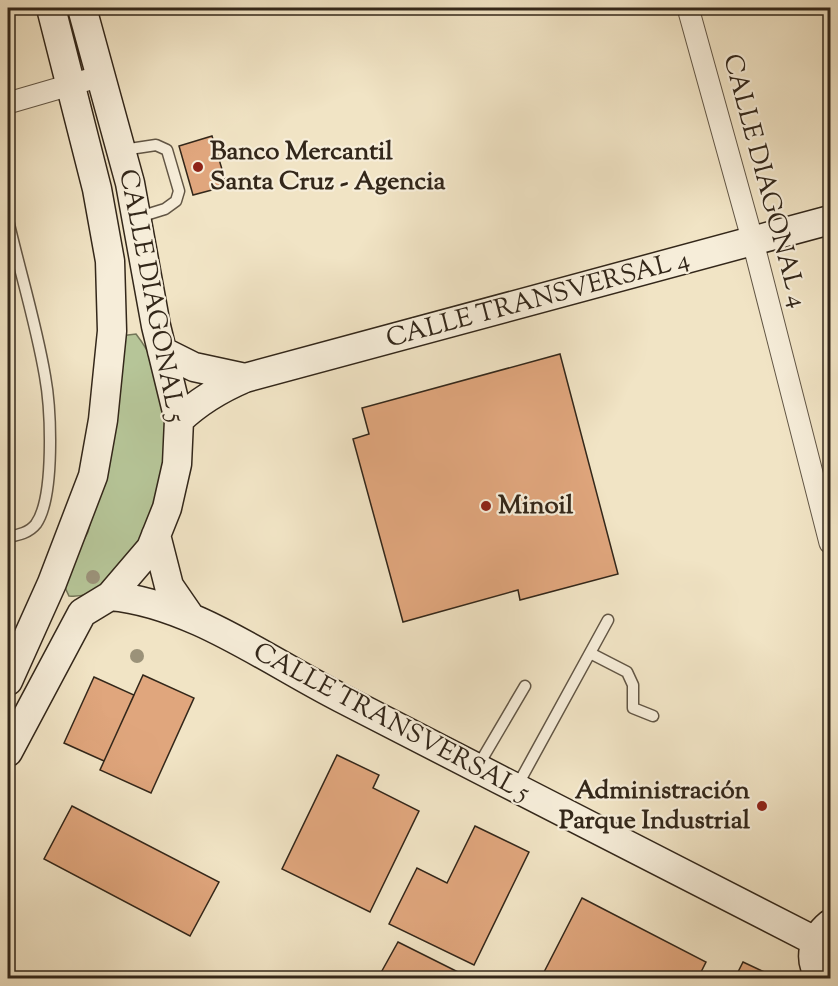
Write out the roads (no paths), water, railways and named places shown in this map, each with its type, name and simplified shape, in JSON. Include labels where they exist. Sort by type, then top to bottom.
[{"type":"main road","name":"CALLE DIAGONAL 5","points":[[8,681],[52,583],[93,476],[103,420],[111,331],[110,261],[97,189],[51,8]]},
{"type":"main road","name":"CALLE DIAGONAL 5","points":[[82,8],[121,150],[159,339],[179,420],[177,464],[167,508],[151,548],[110,596],[82,613]]},
{"type":"main road","name":"CALLE TRANSVERSAL 4","points":[[179,420],[196,404],[223,387],[245,378],[831,220]]},
{"type":"main road","points":[[110,261],[120,269],[134,268],[143,259]]},
{"type":"main road","name":"CALLE TRANSVERSAL 4","points":[[111,331],[124,321],[141,320],[159,339],[194,367],[245,378]]},
{"type":"main road","name":"CALLE TRANSVERSAL 5","points":[[156,536],[169,586],[191,618]]},
{"type":"main road","points":[[8,752],[82,613],[70,610],[61,604],[54,594],[52,583]]},
{"type":"main road","name":"CALLE TRANSVERSAL 5","points":[[110,596],[128,597],[191,618],[516,788],[823,933]]},
{"type":"main road","points":[[821,978],[813,963],[823,933]]},
{"type":"street","name":"CALLE DIAGONAL 4","points":[[688,8],[753,242],[831,543]]},
{"type":"street","points":[[8,103],[101,76]]},
{"type":"lane","points":[[121,150],[156,145],[167,150],[179,190],[177,201],[165,209],[136,218]]},
{"type":"lane","points":[[8,220],[45,377],[50,466],[44,507],[36,524],[28,531],[8,537]]},
{"type":"lane","points":[[516,788],[608,620]]},
{"type":"lane","points":[[590,652],[627,672],[633,685],[633,708],[653,716]]},
{"type":"lane","points":[[477,768],[525,686]]},
{"type":"place","name":"Banco Mercantil Santa Cruz - Agencia","points":[[198,167]]},
{"type":"place","name":"Minoil","points":[[486,506]]},
{"type":"place","name":"Administración Parque Industrial","points":[[762,806]]}]
